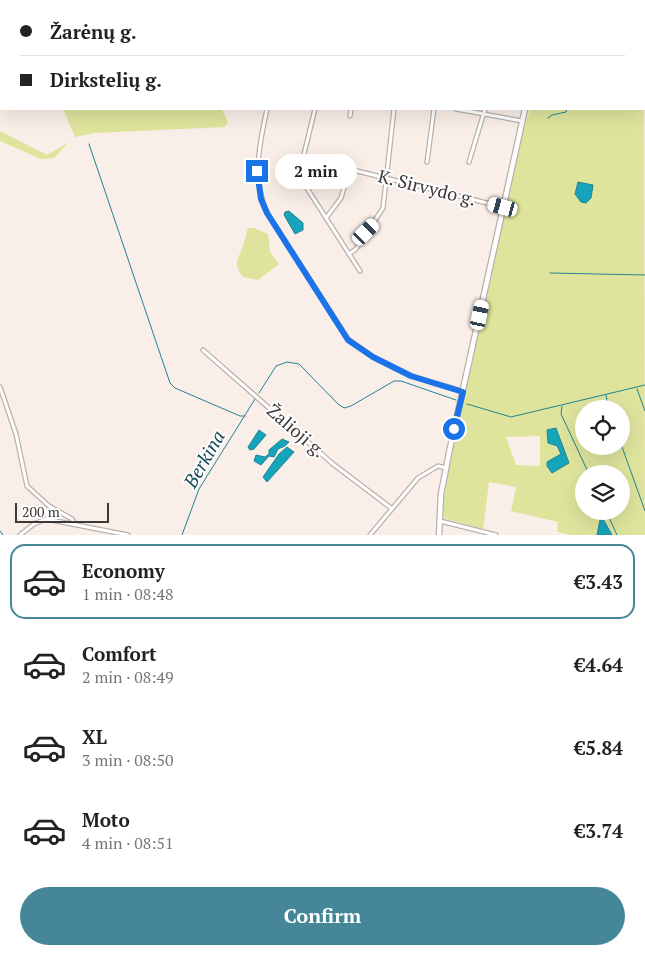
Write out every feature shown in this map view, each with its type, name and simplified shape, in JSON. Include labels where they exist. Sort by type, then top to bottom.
[{"type":"main road","points":[[440,535],[439,521],[446,468],[524,110]]},
{"type":"street","points":[[267,110],[257,158],[261,199],[267,213],[348,340],[373,357],[411,376],[463,392]]},
{"type":"street","points":[[315,110],[303,158],[303,182],[360,271]]},
{"type":"street","points":[[350,116],[351,110]]},
{"type":"street","points":[[349,254],[356,249],[383,208],[394,110]]},
{"type":"street","points":[[427,162],[434,110]]},
{"type":"street","points":[[461,110],[522,121]]},
{"type":"street","points":[[469,162],[485,110]]},
{"type":"street","name":"K. Sirvydo g.","points":[[326,218],[342,198],[350,170],[503,207]]},
{"type":"street","name":"Žalioji g.","points":[[204,350],[333,464],[391,508]]},
{"type":"street","points":[[0,387],[16,434],[27,486],[49,506],[72,519],[75,524]]},
{"type":"street","points":[[370,535],[391,508],[426,472],[438,466],[446,468]]},
{"type":"street","points":[[20,535],[34,524],[46,519],[128,535]]},
{"type":"street","points":[[439,521],[496,535]]},
{"type":"green space","points":[[63,110],[222,110],[228,122],[225,127],[94,133],[75,137]]},
{"type":"green space","points":[[530,110],[644,110],[645,535],[612,535],[605,520],[630,520],[630,465],[575,465],[575,520],[599,520],[597,535],[570,535],[557,532],[558,522],[511,511],[516,487],[489,482],[483,529],[444,518],[443,506],[450,462],[522,129],[524,129]],"holes":[[[548,429],[569,461],[552,460],[560,456],[561,452],[547,439]],[[540,436],[540,466],[516,465],[506,437]]]},
{"type":"green space","points":[[0,131],[47,155],[69,142],[54,158],[41,159],[0,141]]},
{"type":"green space","points":[[248,228],[254,228],[268,234],[270,252],[279,264],[258,280],[243,277],[237,265]]},
{"type":"water","points":[[578,182],[593,185],[591,198],[586,203],[581,202],[575,194]]},
{"type":"water","points":[[289,211],[303,223],[303,230],[295,234],[284,215],[285,212]]},
{"type":"water","points":[[556,428],[569,463],[552,473],[547,466],[547,462],[561,454],[557,446],[548,443],[547,430]]},
{"type":"water","points":[[259,430],[266,435],[254,449],[250,450],[248,447]]},
{"type":"water","points":[[282,439],[289,442],[278,449],[274,457],[269,456],[261,465],[254,461],[256,455],[265,457],[269,454],[269,450]]},
{"type":"water","points":[[287,447],[294,452],[267,482],[263,477],[279,454]]},
{"type":"water","points":[[600,520],[604,520],[612,535],[597,535]]},
{"type":"waterway","points":[[548,118],[552,115],[566,112],[567,110]]},
{"type":"waterway","points":[[89,144],[170,383],[175,388],[240,416],[245,416]]},
{"type":"waterway","points":[[550,273],[645,275]]},
{"type":"waterway","name":"Berkina","points":[[259,393],[276,366],[287,362],[299,364],[344,408],[351,406],[394,381],[401,381],[456,400]]},
{"type":"waterway","name":"Berkina","points":[[467,404],[511,417],[645,385]]},
{"type":"waterway","points":[[637,389],[645,411]]},
{"type":"waterway","points":[[606,395],[607,400]]},
{"type":"waterway","name":"Berkina","points":[[182,535],[199,489],[255,399]]},
{"type":"waterway","points":[[562,406],[561,414],[585,465]]},
{"type":"waterway","points":[[625,455],[645,511]]},
{"type":"waterway","points":[[610,520],[617,535]]},
{"type":"waterway","points":[[0,531],[3,535]]},
{"type":"route","points":[[257,171],[261,199],[267,213],[348,340],[373,357],[411,376],[463,392],[454,429]]}]
